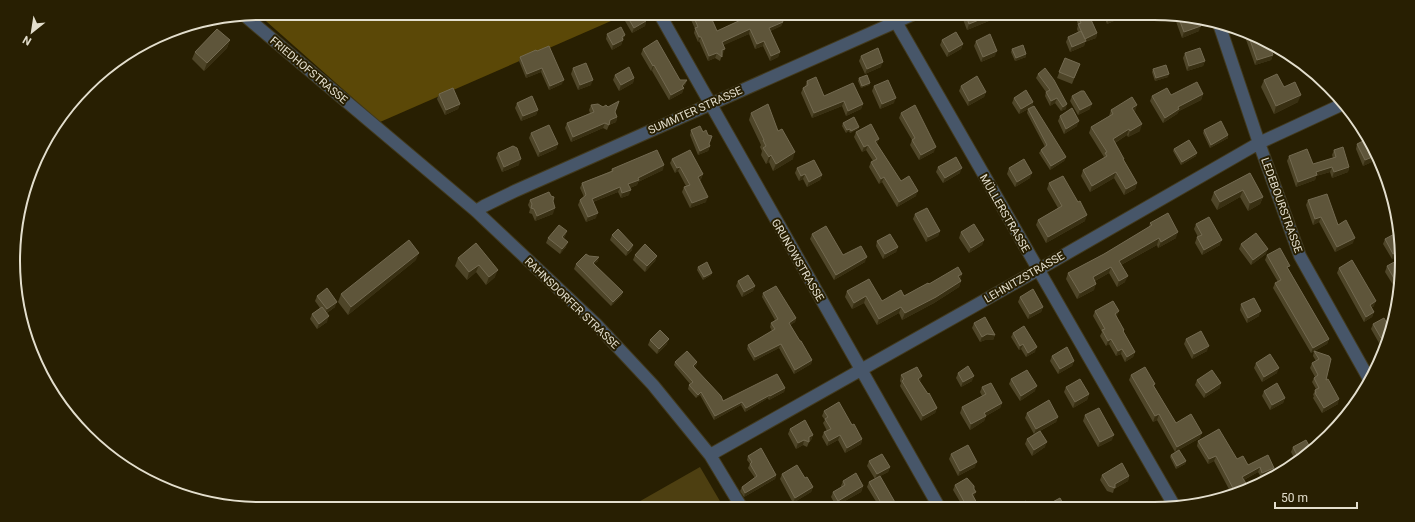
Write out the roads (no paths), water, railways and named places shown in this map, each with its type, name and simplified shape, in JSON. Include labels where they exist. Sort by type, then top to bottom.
[{"type":"street","name":"GRUNOWSTRASSE","points":[[663,20],[936,502]]},
{"type":"street","name":"SUMMTER STRASSE","points":[[476,211],[515,191],[900,20]]},
{"type":"street","name":"FRIEDHOFSTRASSE","points":[[251,21],[373,124]]},
{"type":"street","name":"MÜLLERSTRASSE","points":[[896,22],[1172,501]]},
{"type":"street","name":"LEDEBOURSTRASSE","points":[[1221,30],[1259,143],[1300,256],[1367,375]]},
{"type":"street","name":"LEHNITZSTRASSE","points":[[710,455],[1038,270],[1259,143],[1339,107]]},
{"type":"street","name":"RAHNSDORFER STRASSE","points":[[373,124],[476,211],[596,324],[653,385],[710,455],[738,502]]}]
